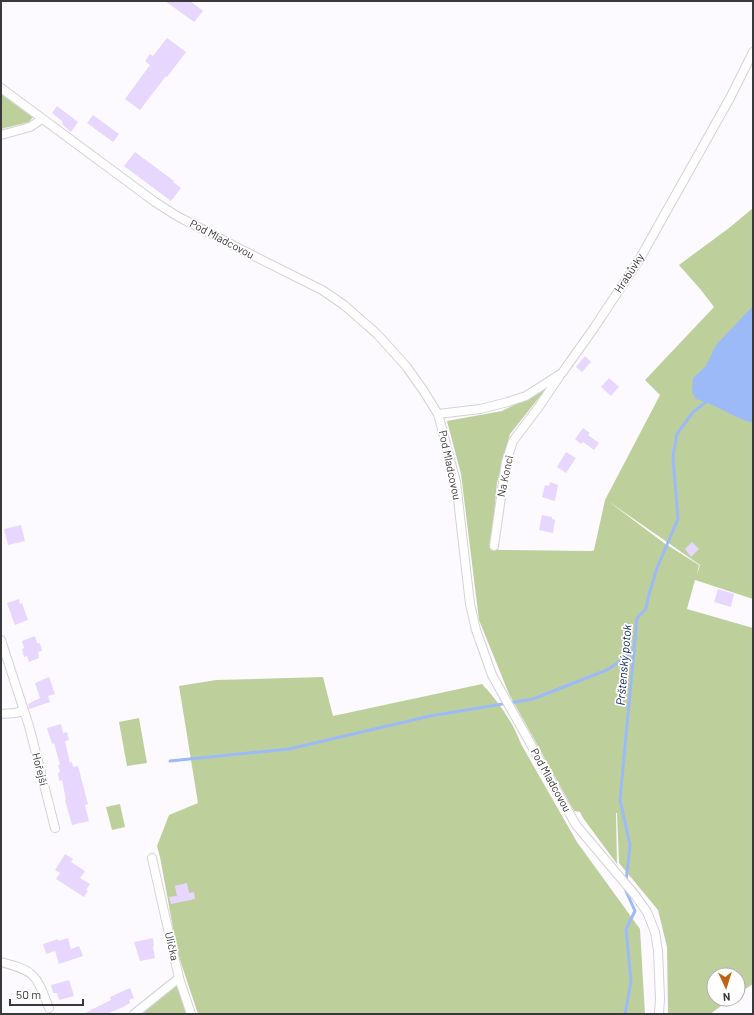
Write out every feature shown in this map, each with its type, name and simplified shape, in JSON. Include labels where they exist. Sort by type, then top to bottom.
[{"type":"street","name":"Hrabůvky","points":[[438,414],[480,409],[508,402],[526,396],[562,373],[639,260],[730,98],[753,52]]},
{"type":"street","name":"Pod Mladcovou","points":[[1,88],[166,209],[248,253],[322,290],[344,305],[377,334],[406,366],[438,414],[442,427],[456,482],[470,604],[484,655],[492,675],[576,825],[635,895],[647,912],[655,932],[660,998],[659,1014]]},
{"type":"street","points":[[1,135],[30,127],[42,119]]},
{"type":"street","name":"Na Konci","points":[[494,546],[506,462],[513,441],[562,373]]},
{"type":"street","name":"Hořejší","points":[[1,640],[24,711],[55,828]]},
{"type":"street","points":[[1,714],[24,711]]},
{"type":"street","name":"Ulička","points":[[152,858],[179,978],[191,1014]]},
{"type":"street","points":[[1,962],[19,966],[31,973],[35,977],[49,1008]]},
{"type":"street","points":[[134,1014],[179,978]]},
{"type":"green space","points":[[1,94],[33,117],[29,122],[1,129]]},
{"type":"green space","points":[[753,208],[753,599],[695,580],[687,609],[753,628],[753,984],[746,989],[746,967],[706,967],[706,1007],[720,1007],[710,1014],[668,1014],[667,947],[658,910],[619,863],[617,813],[617,864],[580,812],[574,811],[509,694],[479,620],[461,474],[447,421],[502,411],[545,390],[510,434],[497,483],[491,545],[499,550],[594,550],[605,500],[660,395],[645,380],[714,307],[679,265]],"holes":[[[608,501],[700,565],[697,575],[699,565],[664,543]]]},
{"type":"green space","points":[[323,677],[333,716],[482,684],[494,697],[509,720],[521,744],[577,842],[640,929],[645,1014],[198,1014],[179,957],[157,846],[169,815],[198,803],[179,686],[216,680]]},
{"type":"green space","points":[[139,718],[147,763],[127,766],[119,722]]},
{"type":"green space","points":[[120,804],[125,827],[112,830],[106,807]]},
{"type":"green space","points":[[176,986],[180,992],[187,1014],[142,1014]]},
{"type":"water","points":[[753,306],[753,423],[738,418],[711,404],[696,399],[692,392],[693,378],[706,366],[716,345]]},
{"type":"building","points":[[165,1],[190,1],[203,11],[194,22]]},
{"type":"building","points":[[167,38],[186,52],[140,110],[125,99],[150,65],[145,61],[150,54],[153,56]]},
{"type":"building","points":[[57,106],[78,122],[71,132],[62,124],[63,122],[52,113]]},
{"type":"building","points":[[93,115],[119,134],[113,142],[87,123]]},
{"type":"building","points":[[135,152],[181,188],[171,201],[124,166]]},
{"type":"building","points":[[585,356],[591,362],[582,372],[576,367]]},
{"type":"building","points":[[609,378],[619,387],[611,396],[601,387]]},
{"type":"building","points":[[583,428],[590,433],[588,435],[599,443],[594,450],[583,442],[581,444],[575,439]]},
{"type":"building","points":[[566,452],[576,458],[566,473],[557,467]]},
{"type":"building","points":[[550,482],[558,485],[555,501],[542,497],[545,485],[549,486]]},
{"type":"building","points":[[542,515],[552,517],[552,519],[555,520],[553,533],[539,530]]},
{"type":"building","points":[[21,525],[25,541],[8,545],[4,529]]},
{"type":"building","points":[[692,542],[699,549],[691,557],[685,549]]},
{"type":"building","points":[[718,589],[734,594],[731,607],[714,602]]},
{"type":"building","points":[[19,599],[28,620],[15,625],[7,603]]},
{"type":"building","points":[[35,636],[37,643],[40,643],[42,651],[38,652],[39,658],[29,662],[27,656],[24,657],[22,641]]},
{"type":"building","points":[[49,677],[55,694],[48,696],[50,702],[29,709],[28,704],[40,698],[35,683]]},
{"type":"building","points":[[61,724],[63,733],[67,732],[69,740],[65,741],[70,763],[72,762],[73,767],[78,766],[88,804],[85,805],[89,821],[72,825],[65,800],[62,780],[59,781],[58,773],[60,772],[58,765],[60,765],[54,743],[52,744],[47,728]]},
{"type":"building","points":[[65,854],[73,859],[71,862],[85,871],[80,878],[90,884],[84,897],[56,879],[60,873],[55,870]]},
{"type":"building","points":[[187,883],[189,893],[194,892],[195,899],[171,904],[169,897],[177,896],[175,886]]},
{"type":"building","points":[[68,938],[71,949],[79,946],[83,956],[59,964],[55,951],[46,954],[43,944],[58,939],[58,941]]},
{"type":"building","points":[[153,938],[155,958],[140,961],[134,942]]},
{"type":"building","points":[[69,980],[74,996],[59,1000],[57,993],[53,993],[51,985]]},
{"type":"building","points":[[130,988],[134,998],[129,1000],[130,1003],[123,1007],[107,1014],[83,1014],[111,1000],[110,997]]},
{"type":"waterway","name":"Prštenský potok","points":[[626,881],[630,845],[620,800],[637,618],[646,609],[657,568],[678,519],[673,457],[677,434],[693,412],[710,399]]},
{"type":"waterway","points":[[170,761],[289,749],[430,716],[533,699],[607,670],[635,651]]},
{"type":"waterway","name":"Prštenský potok","points":[[625,1014],[631,981],[626,929],[635,911],[626,891],[626,887]]}]
